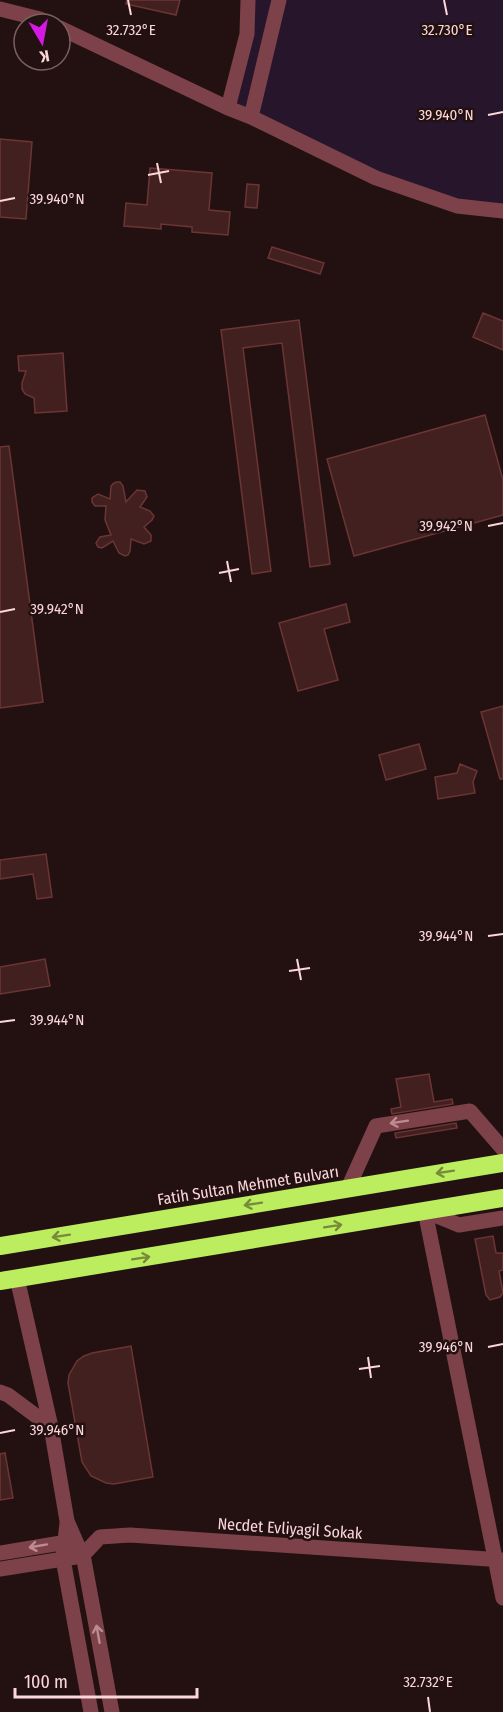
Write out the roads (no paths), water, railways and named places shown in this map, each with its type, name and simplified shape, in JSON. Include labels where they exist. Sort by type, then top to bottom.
[{"type":"highway","name":"Fatih Sultan Mehmet Bulvarı","points":[[0,1246],[503,1163]]},
{"type":"highway","points":[[8,1279],[503,1198]]},
{"type":"street","points":[[228,108],[246,34],[248,0]]},
{"type":"street","points":[[251,117],[279,0]]},
{"type":"street","points":[[72,34],[376,178],[457,206],[503,211]]},
{"type":"street","points":[[348,1188],[376,1126],[470,1111],[503,1149]]},
{"type":"street","points":[[425,1211],[459,1225],[503,1218]]},
{"type":"street","points":[[425,1211],[499,1560],[503,1598]]},
{"type":"street","points":[[8,1279],[51,1427],[70,1541],[63,1559],[91,1712],[112,1710],[82,1556],[70,1541]]},
{"type":"street","points":[[0,1392],[8,1395],[51,1427]]},
{"type":"street","name":"Necdet Evliyagil Sokak","points":[[0,1553],[70,1541],[130,1535],[499,1560]]},
{"type":"street","points":[[0,1569],[82,1556],[100,1537]]}]
